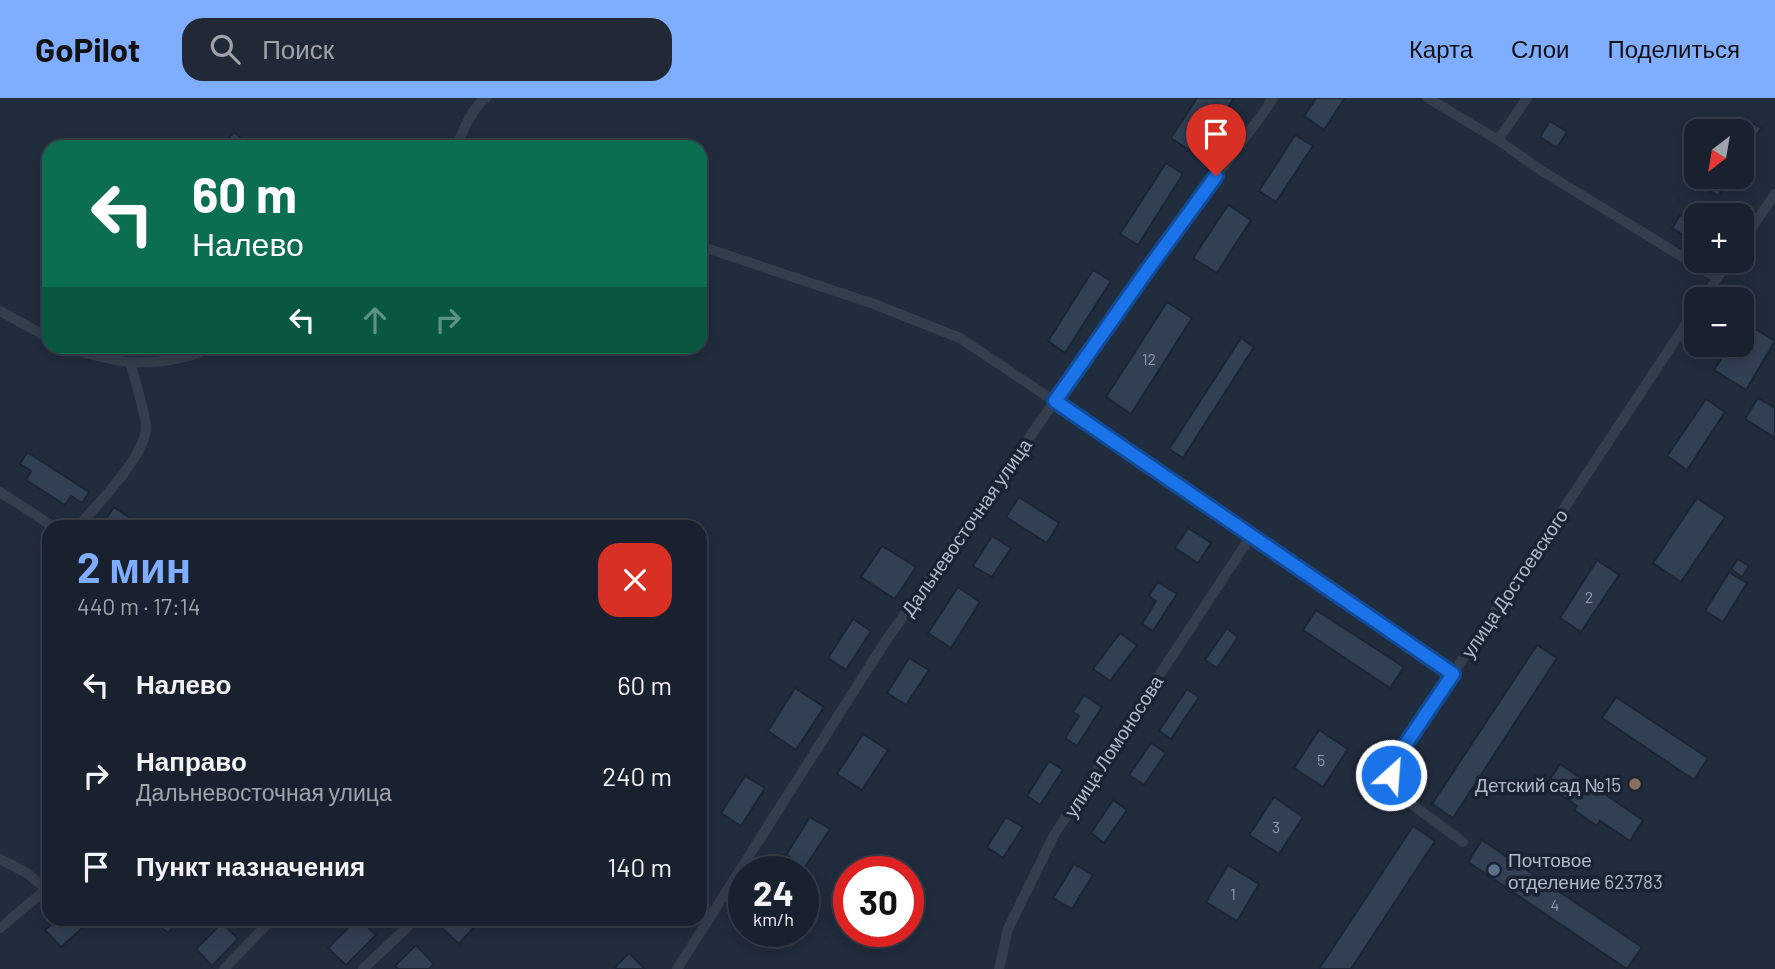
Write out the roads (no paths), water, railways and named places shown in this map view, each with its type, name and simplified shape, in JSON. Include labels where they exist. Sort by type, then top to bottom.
[{"type":"street","points":[[459,140],[480,101],[486,98]]},
{"type":"street","name":"Дальневосточная улица","points":[[707,922],[885,642],[1160,252],[1273,98]]},
{"type":"street","points":[[1428,98],[1717,278]]},
{"type":"street","points":[[1497,140],[1527,98]]},
{"type":"street","points":[[1754,224],[1775,194]]},
{"type":"street","points":[[707,248],[874,304],[960,338],[1453,674]]},
{"type":"street","points":[[1711,287],[1721,273]]},
{"type":"street","points":[[0,311],[42,334]]},
{"type":"street","name":"улица Достоевского","points":[[1463,842],[1410,803],[1391,775],[1395,760],[1684,327]]},
{"type":"street","points":[[94,354],[130,362],[176,360],[195,354]]},
{"type":"street","points":[[84,520],[117,483],[139,449],[147,428],[130,362]]},
{"type":"street","points":[[0,492],[43,520]]},
{"type":"street","name":"улица Ломоносова","points":[[999,969],[1008,929],[1054,835],[1251,536]]},
{"type":"street","points":[[0,859],[42,884]]},
{"type":"street","points":[[0,928],[42,892]]},
{"type":"street","points":[[224,969],[265,926]]},
{"type":"street","points":[[363,969],[409,926]]},
{"type":"street","name":"Дальневосточная улица","points":[[677,969],[704,926]]},
{"type":"place","name":"Детский сад №15","points":[[1635,784]]},
{"type":"place","name":"Почтовое отделение 623783","points":[[1494,870]]}]
